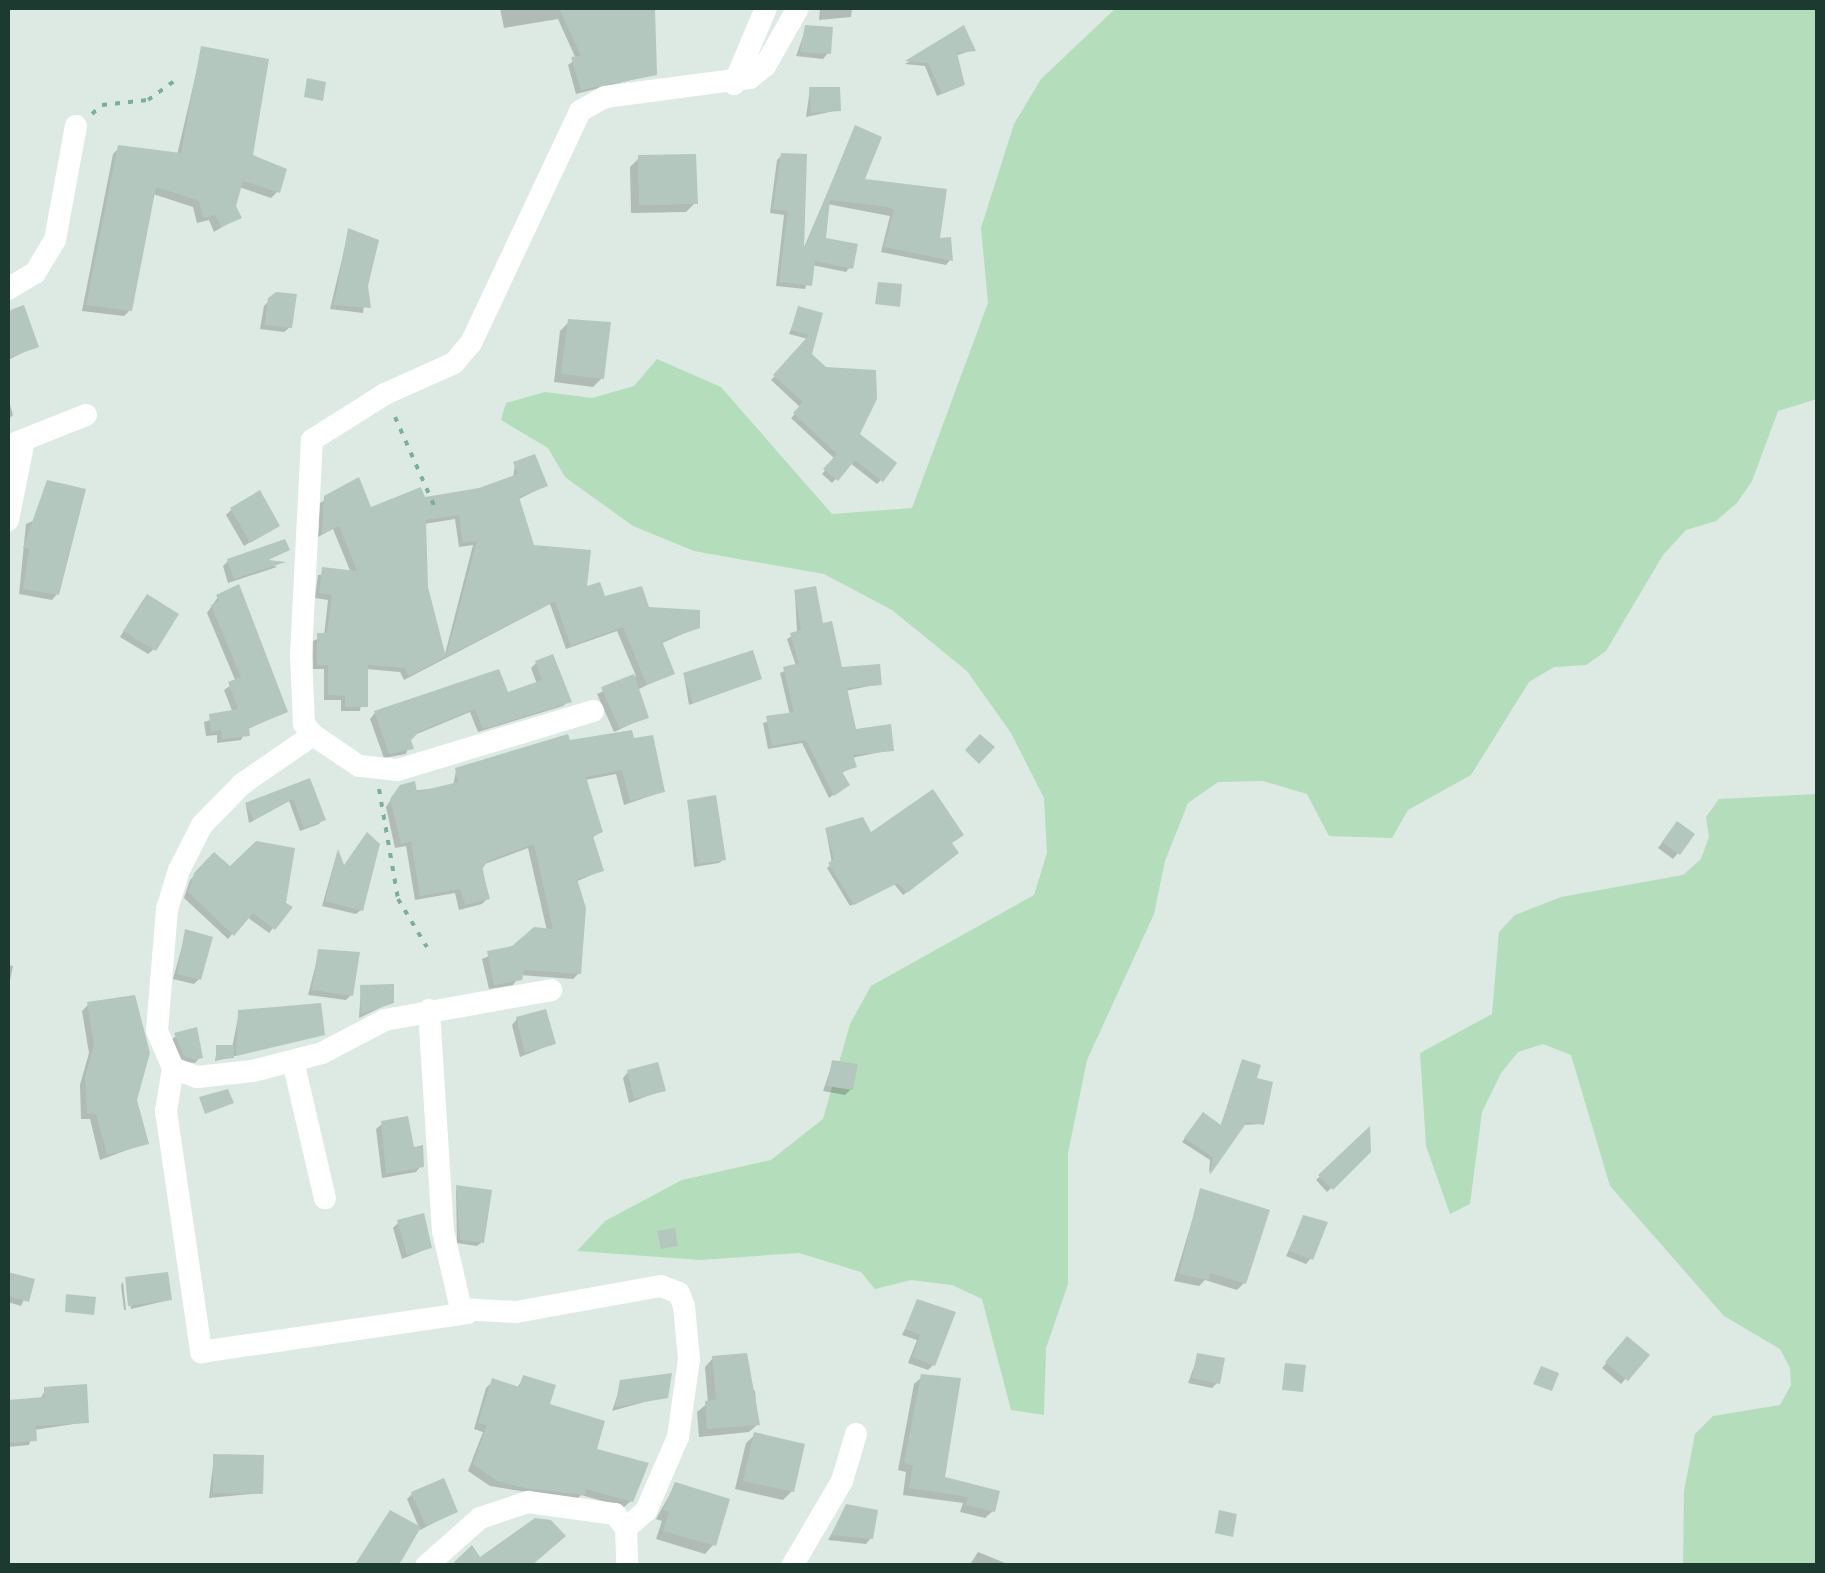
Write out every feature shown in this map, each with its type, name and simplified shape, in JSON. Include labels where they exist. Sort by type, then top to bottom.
[{"type":"street","points":[[734,84],[766,8]]},
{"type":"street","points":[[593,710],[488,748],[376,770],[338,755],[312,735],[304,724],[301,654],[312,440],[385,394],[454,362],[471,344],[580,111],[605,97],[734,84],[764,66],[798,8]]},
{"type":"street","points":[[8,289],[35,273],[50,250],[76,126]]},
{"type":"street","points":[[8,520],[16,444],[86,415]]},
{"type":"street","points":[[312,735],[242,784],[202,826],[179,870],[167,909],[157,1031],[173,1068],[166,1112],[201,1352],[467,1313],[516,1312],[661,1286],[679,1293],[689,1360],[678,1437],[646,1511],[626,1528]]},
{"type":"street","points":[[173,1068],[216,1076],[293,1061],[386,1020],[551,990]]},
{"type":"street","points":[[429,1010],[443,1231],[454,1298],[467,1313]]},
{"type":"street","points":[[293,1061],[325,1198]]},
{"type":"street","points":[[792,1566],[842,1480],[856,1434]]},
{"type":"street","points":[[426,1566],[480,1518],[528,1502],[614,1514],[626,1528],[627,1566]]},
{"type":"path","points":[[76,126],[102,105],[148,100],[177,79]]},
{"type":"path","points":[[385,394],[436,510]]},
{"type":"path","points":[[376,770],[398,899],[427,947]]},
{"type":"green space","points":[[1116,8],[1817,8],[1817,399],[1778,411],[1752,481],[1737,503],[1716,521],[1686,530],[1663,555],[1606,651],[1586,665],[1554,667],[1529,682],[1471,775],[1408,810],[1392,838],[1329,836],[1307,794],[1263,781],[1218,782],[1188,803],[1165,861],[1154,914],[1087,1060],[1068,1153],[1068,1284],[1046,1348],[1044,1415],[1011,1410],[982,1299],[952,1285],[911,1280],[875,1289],[861,1272],[799,1253],[700,1260],[577,1251],[605,1221],[682,1180],[771,1160],[823,1119],[850,1024],[871,986],[1034,895],[1047,853],[1044,798],[1011,733],[967,671],[892,610],[824,574],[694,551],[633,526],[565,477],[548,448],[501,420],[506,403],[545,392],[592,398],[634,386],[657,359],[721,387],[832,514],[912,508],[988,303],[981,228],[1014,124],[1041,79]]},
{"type":"green space","points":[[1817,794],[1817,1565],[1683,1565],[1684,1491],[1695,1434],[1713,1416],[1780,1405],[1791,1385],[1790,1368],[1780,1349],[1724,1316],[1610,1186],[1571,1055],[1543,1044],[1518,1052],[1501,1073],[1482,1112],[1470,1204],[1450,1214],[1426,1146],[1420,1053],[1492,1014],[1499,932],[1515,915],[1561,897],[1683,875],[1701,859],[1709,837],[1706,817],[1719,799]]},
{"type":"building","points":[[559,8],[655,8],[657,75],[581,90],[571,57],[581,56]]},
{"type":"building","points":[[805,25],[833,27],[831,54],[800,52]]},
{"type":"building","points":[[964,25],[976,51],[957,53],[965,85],[942,94],[928,63],[905,61]]},
{"type":"building","points":[[201,46],[269,59],[253,155],[287,169],[280,193],[243,181],[236,206],[242,218],[221,227],[215,215],[203,218],[199,201],[156,187],[132,311],[86,305],[118,145],[181,153]]},
{"type":"building","points":[[307,78],[326,82],[323,101],[304,97]]},
{"type":"building","points":[[809,87],[840,87],[841,111],[811,113]]},
{"type":"building","points":[[855,125],[882,137],[865,179],[947,189],[940,238],[951,237],[953,261],[884,247],[894,210],[888,207],[830,200],[826,238],[858,244],[853,269],[815,261],[812,286],[779,282],[788,211],[773,209],[781,153],[807,154],[804,250]]},
{"type":"building","points":[[696,154],[698,204],[639,205],[638,155]]},
{"type":"building","points":[[348,228],[379,240],[368,286],[371,308],[334,305]]},
{"type":"building","points":[[878,282],[902,284],[900,307],[875,304]]},
{"type":"building","points":[[276,292],[297,294],[292,328],[265,325],[268,298]]},
{"type":"building","points":[[24,305],[39,347],[8,358],[8,311]]},
{"type":"building","points":[[798,306],[823,313],[812,354],[826,367],[876,370],[877,399],[860,434],[897,463],[883,482],[855,460],[838,481],[823,469],[837,454],[793,413],[803,402],[773,375],[809,335],[791,330]]},
{"type":"building","points":[[568,319],[611,322],[604,379],[561,374]]},
{"type":"building","points":[[535,454],[548,486],[519,497],[534,545],[591,550],[587,586],[600,582],[605,596],[642,586],[649,607],[700,610],[700,628],[662,641],[675,674],[647,685],[623,627],[571,646],[555,601],[446,657],[409,676],[405,668],[368,665],[368,707],[345,707],[345,696],[328,695],[328,665],[317,665],[317,633],[327,633],[332,595],[319,593],[322,567],[357,571],[339,526],[322,534],[324,496],[359,477],[371,507],[421,487],[425,497],[479,488],[518,474],[513,462]],"holes":[[[459,515],[463,543],[477,541],[446,657],[428,587],[426,520]]]},
{"type":"building","points":[[47,480],[86,489],[59,595],[23,589],[29,549],[23,548]]},
{"type":"building","points":[[260,490],[280,526],[250,543],[230,508]]},
{"type":"building","points":[[285,539],[290,550],[268,560],[286,562],[234,579],[227,559]]},
{"type":"building","points":[[239,584],[288,712],[249,728],[250,736],[222,739],[221,730],[211,732],[209,714],[238,709],[228,682],[241,677],[211,605],[219,601],[216,595]]},
{"type":"building","points":[[816,586],[823,623],[832,621],[842,667],[880,664],[882,685],[847,688],[856,729],[891,724],[894,751],[853,755],[857,767],[842,772],[850,785],[834,796],[806,740],[772,746],[766,716],[794,712],[783,667],[799,663],[790,633],[801,630],[794,590]]},
{"type":"building","points":[[147,594],[179,614],[156,651],[123,631]]},
{"type":"building","points":[[753,650],[762,679],[693,703],[683,673]]},
{"type":"building","points":[[553,654],[572,702],[483,729],[475,709],[420,731],[411,740],[414,749],[389,754],[374,711],[499,669],[508,692],[542,680],[535,661]]},
{"type":"building","points":[[634,674],[649,718],[619,728],[601,687]]},
{"type":"building","points":[[632,730],[634,738],[653,735],[665,792],[630,801],[622,770],[586,777],[603,832],[593,836],[604,871],[577,879],[586,908],[581,974],[524,970],[522,980],[494,985],[487,951],[512,946],[534,927],[553,929],[534,844],[488,861],[482,869],[490,899],[465,905],[460,889],[420,896],[411,841],[401,844],[390,799],[400,785],[415,781],[417,792],[458,782],[455,768],[568,734],[570,740]]},
{"type":"building","points":[[980,734],[995,747],[979,764],[965,750]]},
{"type":"building","points":[[310,778],[326,820],[304,828],[293,799],[254,820],[245,803]]},
{"type":"building","points":[[933,789],[964,835],[952,843],[959,853],[907,893],[898,883],[854,905],[828,863],[834,859],[825,828],[863,817],[871,832]]},
{"type":"building","points":[[716,795],[726,860],[698,864],[687,800]]},
{"type":"building","points":[[1677,821],[1695,834],[1680,855],[1662,842]]},
{"type":"building","points":[[367,832],[380,844],[363,911],[325,901],[338,849],[344,865]]},
{"type":"building","points":[[256,841],[295,848],[286,903],[293,907],[275,930],[253,913],[234,936],[188,892],[194,873],[214,852],[230,866]]},
{"type":"building","points":[[185,929],[213,937],[201,980],[177,974]]},
{"type":"building","points":[[318,949],[360,952],[353,996],[312,990]]},
{"type":"building","points":[[394,984],[394,1003],[361,1014],[360,985]]},
{"type":"building","points":[[135,995],[150,1053],[137,1100],[149,1144],[107,1155],[96,1114],[87,1113],[85,1077],[94,1045],[87,1002]]},
{"type":"building","points":[[321,1003],[325,1035],[236,1056],[238,1010]]},
{"type":"building","points":[[546,1009],[556,1044],[525,1053],[516,1017]]},
{"type":"building","points":[[197,1027],[203,1058],[194,1060],[184,1056],[174,1033]]},
{"type":"building","points":[[216,1045],[234,1045],[234,1058],[216,1060]]},
{"type":"building","points":[[1242,1059],[1261,1065],[1257,1078],[1273,1082],[1264,1125],[1247,1122],[1210,1175],[1213,1157],[1184,1138],[1203,1112],[1221,1125]]},
{"type":"building","points":[[832,1060],[858,1064],[853,1090],[827,1086]]},
{"type":"building","points":[[658,1062],[666,1091],[634,1099],[627,1070]]},
{"type":"building","points":[[228,1089],[234,1103],[205,1114],[199,1097]]},
{"type":"building","points":[[408,1116],[414,1147],[423,1145],[424,1167],[386,1174],[381,1121]]},
{"type":"building","points":[[1370,1126],[1371,1152],[1333,1190],[1318,1175]]},
{"type":"building","points":[[456,1185],[492,1190],[484,1243],[460,1240]]},
{"type":"building","points":[[1200,1188],[1270,1210],[1246,1284],[1210,1273],[1209,1280],[1179,1274]]},
{"type":"building","points":[[424,1213],[432,1248],[407,1255],[397,1220]]},
{"type":"building","points":[[1303,1215],[1328,1222],[1313,1260],[1289,1251]]},
{"type":"building","points":[[675,1228],[678,1246],[661,1249],[657,1231]]},
{"type":"building","points":[[8,1272],[35,1279],[29,1302],[8,1296]]},
{"type":"building","points":[[168,1272],[172,1300],[128,1306],[125,1277]]},
{"type":"building","points":[[66,1294],[96,1297],[94,1315],[65,1312]]},
{"type":"building","points":[[917,1299],[956,1312],[935,1366],[912,1357],[920,1335],[905,1329]]},
{"type":"building","points":[[1627,1336],[1650,1355],[1628,1381],[1605,1362]]},
{"type":"building","points":[[747,1353],[760,1425],[707,1429],[705,1401],[716,1400],[712,1356]]},
{"type":"building","points":[[1197,1353],[1225,1358],[1220,1384],[1192,1378]]},
{"type":"building","points":[[1285,1363],[1306,1365],[1303,1392],[1282,1390]]},
{"type":"building","points":[[1541,1366],[1559,1373],[1552,1391],[1533,1384]]},
{"type":"building","points":[[672,1373],[668,1398],[615,1407],[620,1380]]},
{"type":"building","points":[[921,1374],[961,1378],[945,1477],[1000,1491],[995,1512],[966,1505],[968,1497],[909,1488],[913,1465],[904,1463]]},
{"type":"building","points":[[523,1375],[556,1385],[550,1404],[605,1421],[597,1449],[649,1463],[633,1502],[586,1489],[585,1495],[524,1488],[497,1481],[473,1464],[487,1425],[478,1423],[492,1378],[519,1387]]},
{"type":"building","points":[[87,1384],[89,1423],[36,1426],[37,1441],[8,1443],[8,1400],[44,1397],[44,1387]]},
{"type":"building","points":[[754,1432],[805,1444],[794,1492],[743,1481]]},
{"type":"building","points":[[213,1454],[264,1455],[263,1494],[213,1493]]},
{"type":"building","points":[[444,1478],[458,1512],[426,1526],[411,1492]]},
{"type":"building","points":[[675,1482],[730,1499],[716,1546],[663,1531],[669,1512],[663,1510]]},
{"type":"building","points":[[846,1504],[878,1510],[873,1539],[831,1535]]},
{"type":"building","points":[[390,1510],[421,1527],[402,1560],[397,1566],[354,1566]]},
{"type":"building","points":[[1219,1510],[1237,1514],[1233,1537],[1215,1533]]},
{"type":"building","points":[[535,1518],[551,1520],[566,1536],[531,1566],[450,1566],[472,1545],[480,1557]]}]
